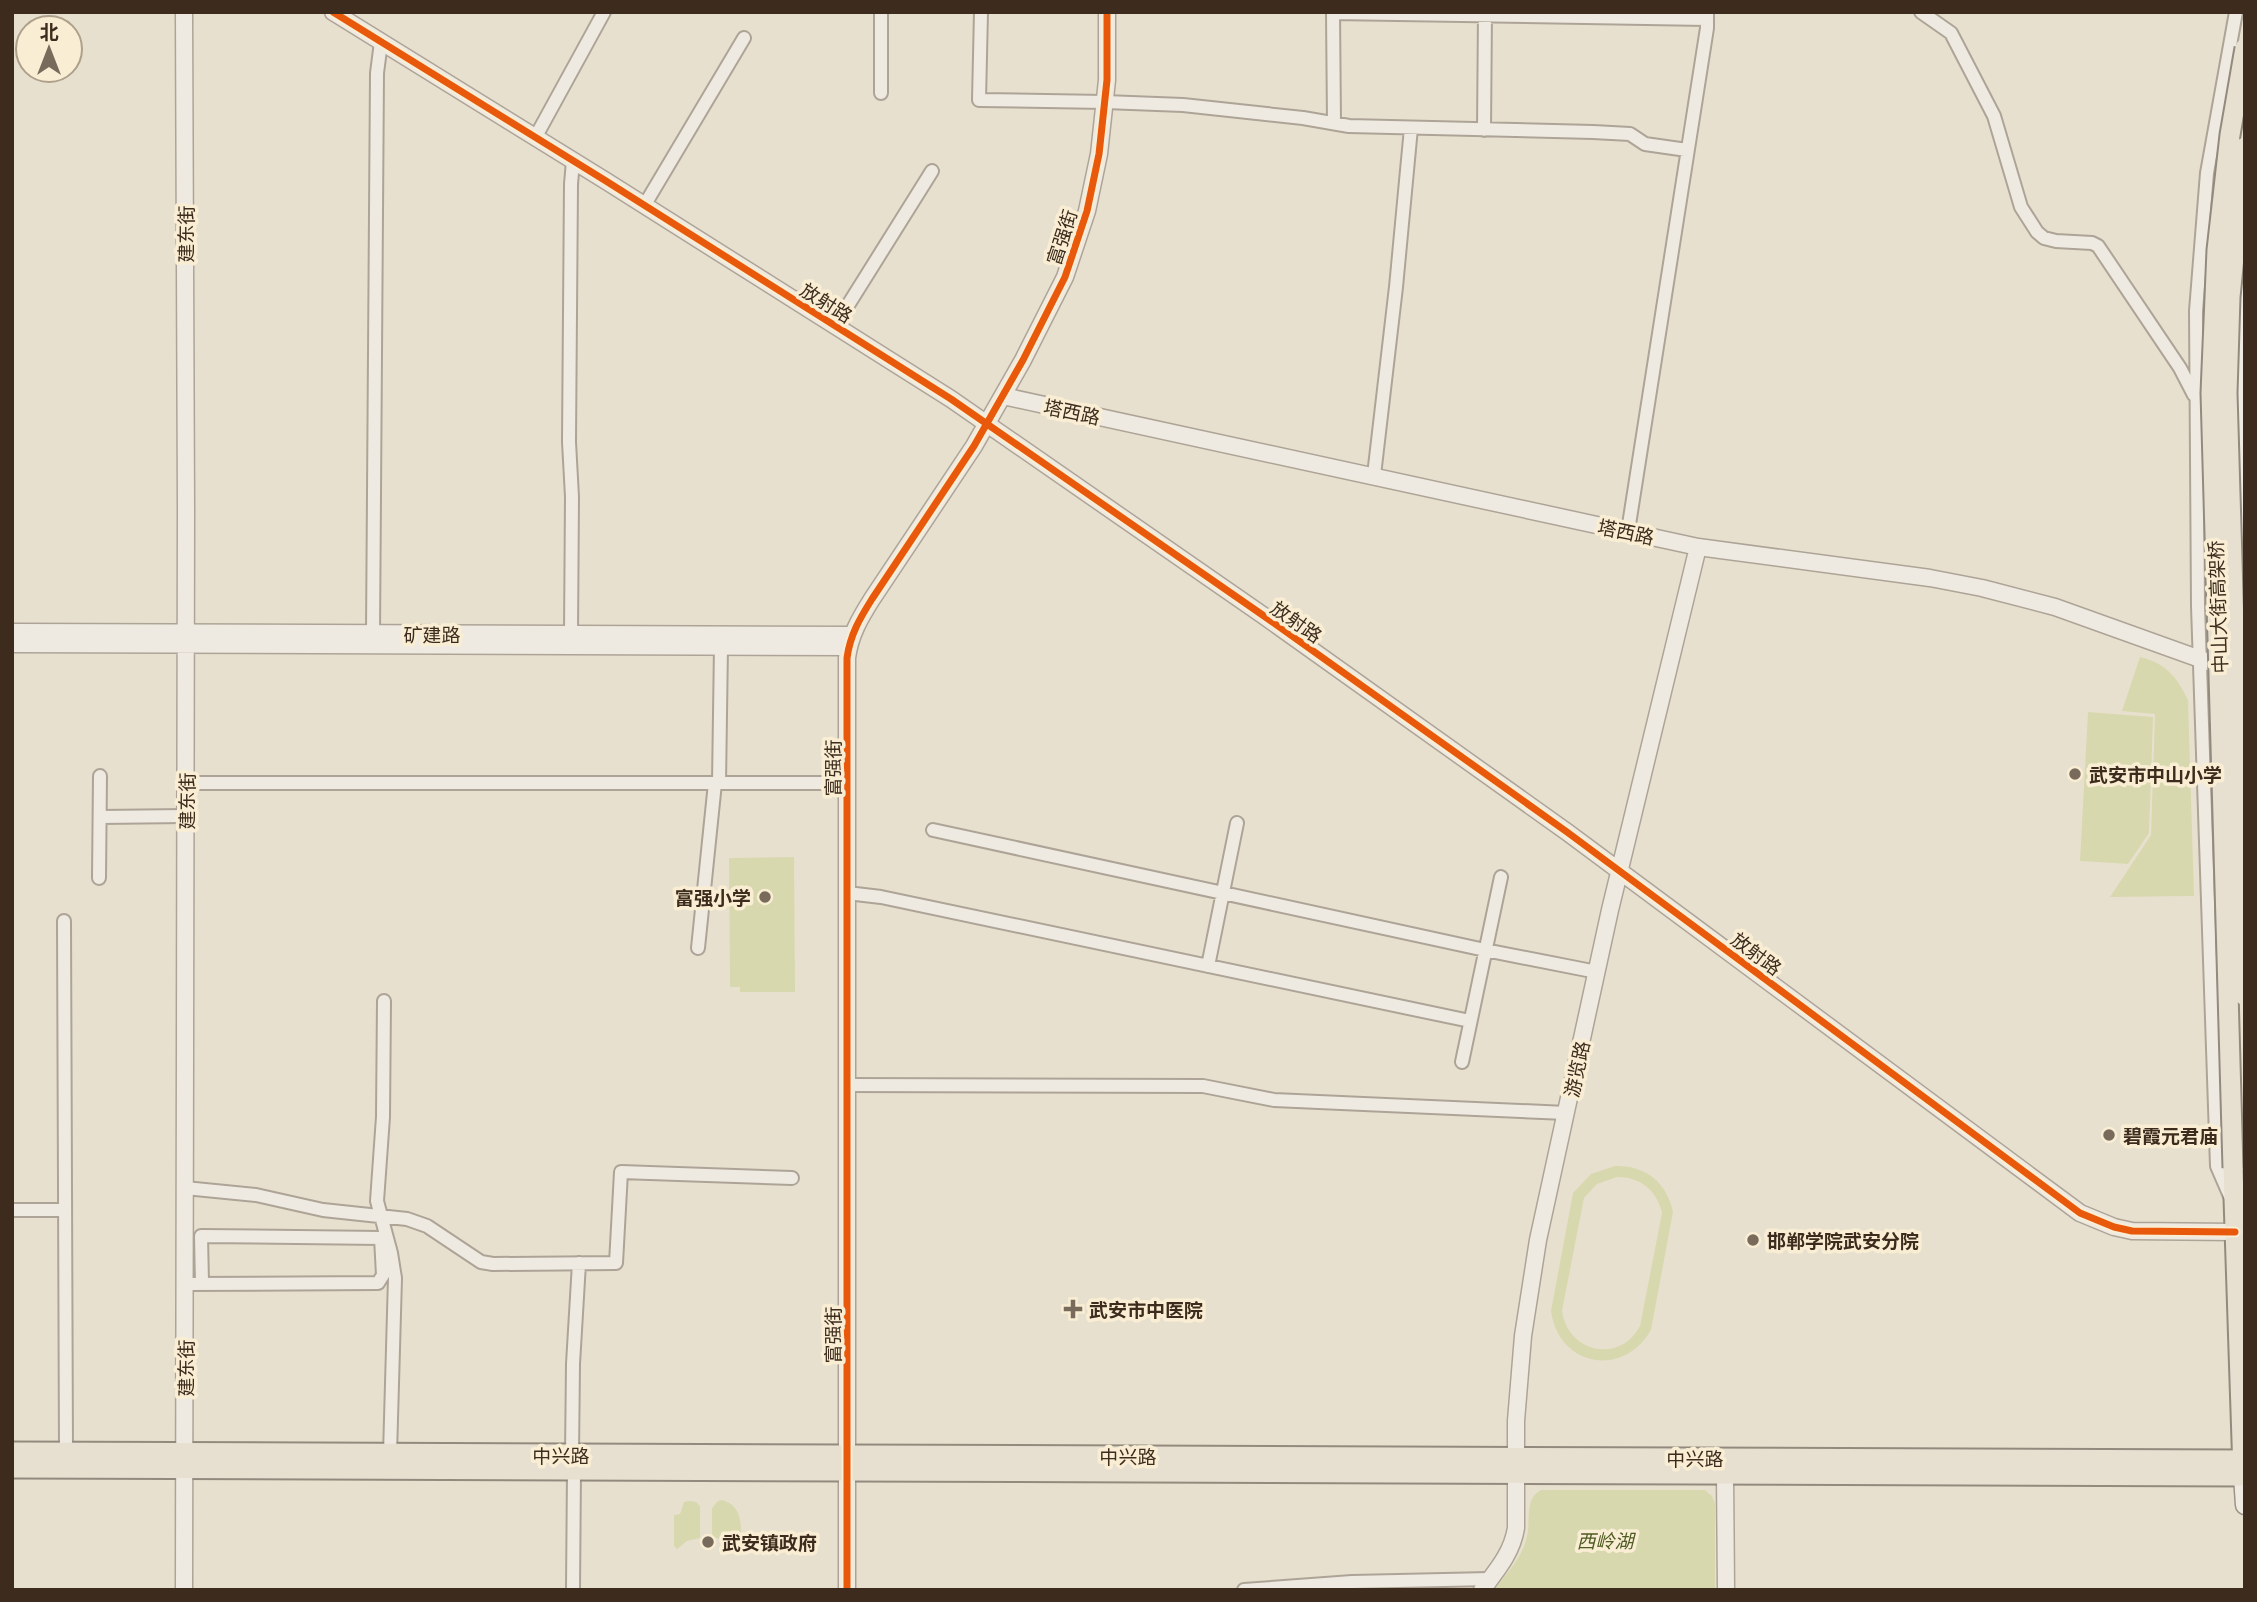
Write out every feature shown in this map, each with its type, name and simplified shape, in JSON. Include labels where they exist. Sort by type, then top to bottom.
[{"type":"main road","name":"中山大街高架桥","points":[[2244,1468],[2211,393],[2217,250],[2230,135],[2245,48]]},
{"type":"main road","name":"中山大街高架桥","points":[[2245,147],[2230,297],[2227,393],[2245,996]]},
{"type":"main road","name":"中兴路","points":[[12,1452],[184,1461],[2244,1468]]},
{"type":"main road","name":"中兴路","points":[[12,1468],[390,1454],[573,1463]]},
{"type":"main road","name":"中兴路","points":[[1516,1465],[1725,1474],[2244,1468]]},
{"type":"main road","points":[[2244,1468],[2245,1505]]},
{"type":"street","name":"建东街","points":[[184,12],[184,1590]]},
{"type":"street","name":"放射路","points":[[333,12],[987,424],[1275,624],[1620,872],[2080,1213],[2114,1227],[2132,1231],[2235,1232]]},
{"type":"street","points":[[536,138],[604,12]]},
{"type":"street","points":[[881,12],[881,93]]},
{"type":"street","points":[[981,12],[979,100],[1184,105],[1303,118],[1349,126],[1630,134],[1644,144],[1687,150]]},
{"type":"street","name":"富强街","points":[[847,1590],[847,783],[850,641],[872,599],[987,424],[1052,304],[1074,252],[1099,154],[1107,80],[1107,12]]},
{"type":"street","points":[[1921,12],[1951,33],[1994,116],[2021,206],[2037,232],[2044,238],[2056,241],[2092,243],[2098,246],[2180,368],[2196,398]]},
{"type":"street","points":[[2235,1207],[2217,1166],[2200,659],[2196,312],[2211,150],[2236,12]]},
{"type":"street","points":[[1334,123],[1333,13],[1707,15],[1628,531]]},
{"type":"street","points":[[1484,130],[1485,14]]},
{"type":"street","points":[[644,206],[744,37]]},
{"type":"street","points":[[373,634],[377,74],[381,42]]},
{"type":"street","points":[[1374,475],[1411,128]]},
{"type":"street","points":[[571,634],[572,497],[569,442],[573,161]]},
{"type":"street","points":[[835,326],[932,171]]},
{"type":"street","points":[[2245,253],[2241,312],[2245,650]]},
{"type":"street","name":"塔西路","points":[[1003,396],[1698,547],[1930,578],[1982,588],[2055,607],[2245,675]]},
{"type":"street","name":"游览路","points":[[1486,1584],[1508,1555],[1515,1538],[1516,1421],[1523,1336],[1538,1240],[1620,872],[1698,547]]},
{"type":"street","name":"矿建路","points":[[12,632],[186,639],[721,646],[850,641]]},
{"type":"street","name":"矿建路","points":[[12,644],[373,634],[571,634],[850,641]]},
{"type":"street","points":[[698,948],[717,783],[721,646]]},
{"type":"street","points":[[99,878],[100,776]]},
{"type":"street","points":[[186,783],[847,783]]},
{"type":"street","points":[[100,817],[186,816]]},
{"type":"street","points":[[1208,966],[1237,823]]},
{"type":"street","points":[[933,830],[1597,972]]},
{"type":"street","points":[[1462,1062],[1501,877]]},
{"type":"street","points":[[848,893],[881,897],[1470,1021]]},
{"type":"street","points":[[64,921],[66,1453]]},
{"type":"street","points":[[384,1001],[383,1117],[377,1192],[395,1278],[390,1454]]},
{"type":"street","points":[[848,1085],[1203,1086],[1275,1100],[1566,1113]]},
{"type":"street","points":[[185,1188],[256,1195],[323,1210],[407,1220],[427,1226],[481,1262],[616,1263],[621,1172],[792,1178]]},
{"type":"street","points":[[12,1210],[65,1210]]},
{"type":"street","points":[[185,1284],[378,1283],[383,1275],[381,1238],[201,1236],[202,1283]]},
{"type":"street","points":[[573,1590],[573,1364],[579,1263]]},
{"type":"street","points":[[1725,1474],[1726,1590]]},
{"type":"street","points":[[1244,1590],[1352,1582],[1486,1584]]},
{"type":"green space","points":[[2140,657],[2157,663],[2170,672],[2188,700],[2194,896],[2110,897],[2151,835],[2155,714],[2122,711]]},
{"type":"green space","points":[[2088,712],[2153,717],[2149,833],[2128,864],[2080,861]]},
{"type":"green space","points":[[794,857],[795,992],[740,992],[740,987],[730,987],[729,858]]},
{"type":"green space","points":[[1615,1166],[1626,1166],[1645,1172],[1666,1192],[1673,1212],[1651,1330],[1639,1346],[1625,1355],[1609,1360],[1593,1360],[1578,1354],[1566,1344],[1556,1330],[1551,1311],[1573,1193],[1591,1174]],"holes":[[[1617,1177],[1646,1186],[1656,1198],[1662,1213],[1640,1326],[1631,1338],[1620,1346],[1596,1348],[1584,1344],[1574,1336],[1566,1325],[1562,1311],[1584,1198],[1597,1184]]]},
{"type":"green space","name":"西岭湖","points":[[1541,1490],[1705,1490],[1715,1503],[1715,1590],[1494,1590],[1522,1551],[1527,1536],[1530,1504]]},
{"type":"green space","points":[[722,1500],[738,1512],[741,1532],[739,1549],[712,1534],[712,1508]]},
{"type":"green space","points":[[690,1501],[700,1506],[700,1538],[687,1541],[677,1549],[674,1546],[674,1515],[680,1514],[684,1502]]},
{"type":"cycle path","points":[[333,12],[951,399],[1264,616],[1567,832],[2080,1213],[2114,1227],[2132,1231],[2235,1232]]},
{"type":"cycle path","points":[[847,1590],[848,650],[863,613],[974,446],[1023,360],[1065,277],[1087,211],[1099,154],[1107,80],[1107,12]]},
{"type":"place","name":"武安市中山小学","points":[[2075,774]]},
{"type":"place","name":"富强小学","points":[[765,897]]},
{"type":"place","name":"碧霞元君庙","points":[[2109,1135]]},
{"type":"place","name":"邯郸学院武安分院","points":[[1753,1240]]},
{"type":"place","name":"武安市中医院","points":[[1073,1309]]},
{"type":"place","name":"武安镇政府","points":[[708,1542]]}]
